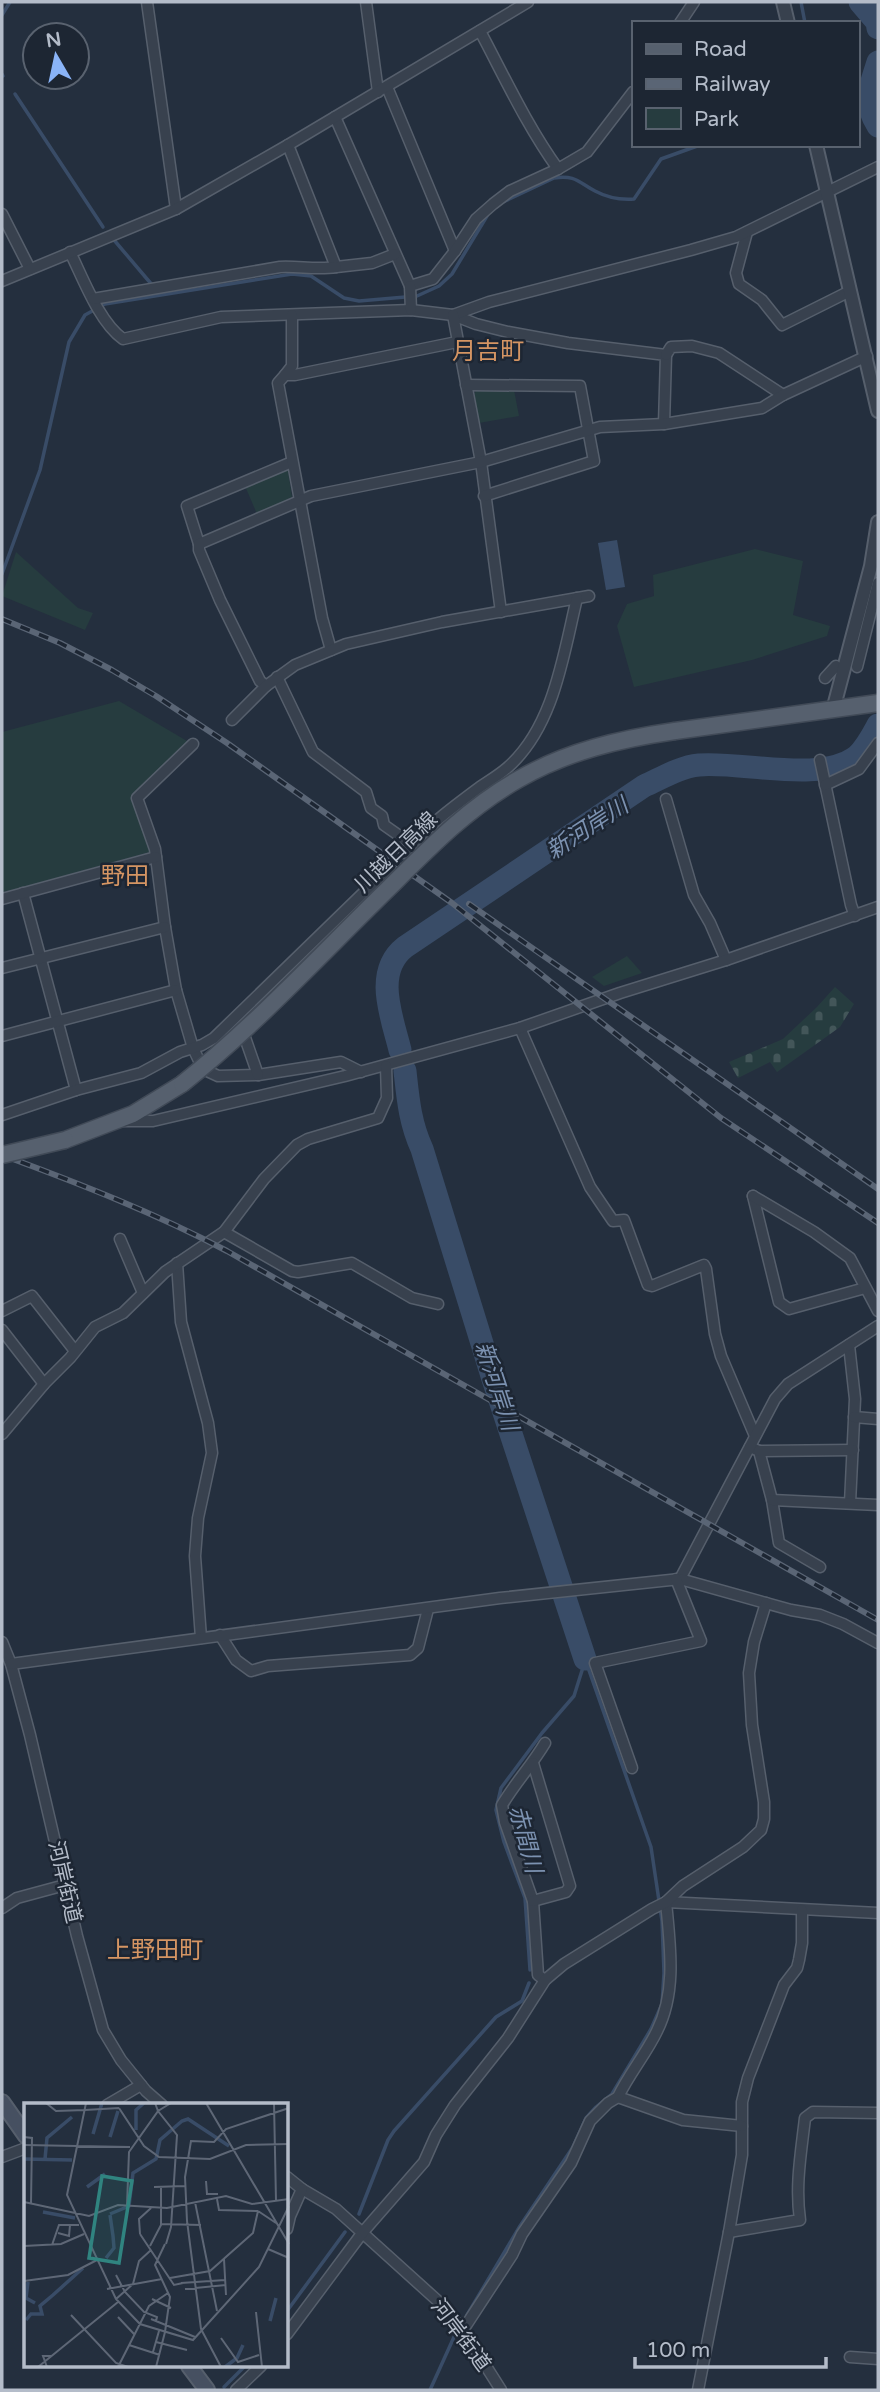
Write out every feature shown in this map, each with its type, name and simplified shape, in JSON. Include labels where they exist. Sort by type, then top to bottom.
[{"type":"main road","name":"川越日高線","points":[[2,1155],[65,1140],[117,1121],[182,1084],[223,1051],[438,840],[490,796],[546,765],[578,752],[629,738],[871,704]]},
{"type":"main road","points":[[2,2102],[24,2133]]},
{"type":"main road","points":[[190,2368],[207,2390]]},
{"type":"street","points":[[147,2],[176,209]]},
{"type":"street","points":[[366,2],[383,89],[455,251]]},
{"type":"street","points":[[2,281],[176,209],[528,2]]},
{"type":"street","points":[[681,21],[694,2]]},
{"type":"street","points":[[783,2],[788,21]]},
{"type":"street","points":[[480,31],[525,114],[533,135],[558,169]]},
{"type":"street","points":[[410,286],[433,279],[476,219],[509,191],[558,169],[587,152],[632,93]]},
{"type":"street","points":[[335,117],[356,159],[410,286],[411,310]]},
{"type":"street","points":[[288,145],[336,267]]},
{"type":"street","points":[[816,147],[878,411]]},
{"type":"street","points":[[453,315],[489,302],[691,250],[747,232],[878,167]]},
{"type":"street","points":[[2,215],[30,270]]},
{"type":"street","points":[[747,232],[736,273],[737,280],[762,300],[782,325],[850,291]]},
{"type":"street","points":[[70,253],[93,299],[122,339],[221,317],[411,310],[453,315],[508,332],[568,343],[666,355]]},
{"type":"street","points":[[93,299],[280,267],[302,265],[319,270],[372,263],[396,254]]},
{"type":"street","points":[[292,315],[292,366],[278,383],[321,611],[331,650]]},
{"type":"street","points":[[453,315],[481,462],[501,611]]},
{"type":"street","points":[[285,375],[457,342]]},
{"type":"street","points":[[664,424],[666,355],[671,346],[707,349],[719,353],[783,395]]},
{"type":"street","points":[[199,544],[311,496],[481,462],[600,428],[664,424],[762,408],[783,395],[867,356]]},
{"type":"street","points":[[466,385],[580,386],[594,461],[484,496]]},
{"type":"street","points":[[266,686],[260,681],[220,600],[200,550],[187,506],[292,462]]},
{"type":"street","points":[[834,710],[868,578],[878,522]]},
{"type":"street","points":[[857,668],[878,583]]},
{"type":"street","points":[[232,720],[277,677],[295,665],[346,644],[501,611],[589,596]]},
{"type":"street","points":[[404,853],[440,816],[508,768],[526,745],[548,711],[558,681],[577,598]]},
{"type":"street","points":[[825,678],[836,666]]},
{"type":"street","points":[[277,677],[313,752],[366,792],[371,808],[382,816],[384,825],[411,844]]},
{"type":"street","points":[[824,782],[859,769],[878,743]]},
{"type":"street","points":[[193,744],[137,798],[156,857],[164,927],[176,990],[193,1048],[203,1069],[218,1076],[258,1075],[341,1062],[361,1072]]},
{"type":"street","points":[[820,760],[855,916]]},
{"type":"street","points":[[666,799],[694,895],[726,960]]},
{"type":"street","points":[[2,899],[156,857]]},
{"type":"street","points":[[2,1115],[76,1090],[141,1073],[214,1038],[390,867]]},
{"type":"street","points":[[23,893],[76,1090]]},
{"type":"street","points":[[117,1121],[153,1121],[386,1066],[520,1028],[878,906]]},
{"type":"street","points":[[2,968],[164,927]]},
{"type":"street","points":[[2,1036],[176,990]]},
{"type":"street","points":[[238,1016],[258,1075]]},
{"type":"street","points":[[520,1028],[590,1187],[613,1222],[624,1220],[648,1285],[652,1286],[704,1265],[715,1334],[721,1356],[755,1436],[755,1449],[772,1500],[779,1543],[820,1567]]},
{"type":"street","points":[[2,1434],[95,1327],[123,1313],[177,1263],[224,1232],[264,1179],[297,1145],[308,1139],[378,1118],[387,1098],[386,1066]]},
{"type":"street","points":[[865,1288],[789,1309],[779,1302],[754,1196],[814,1232],[850,1258],[878,1311]]},
{"type":"street","points":[[224,1232],[292,1271],[352,1263],[412,1298],[438,1304]]},
{"type":"street","points":[[120,1239],[144,1293]]},
{"type":"street","points":[[177,1263],[181,1322],[208,1423],[212,1453],[198,1518],[195,1556],[201,1638]]},
{"type":"street","points":[[2,1311],[32,1296],[75,1351]]},
{"type":"street","points":[[755,1436],[775,1399],[788,1384],[878,1326]]},
{"type":"street","points":[[2,1330],[44,1384]]},
{"type":"street","points":[[849,1345],[855,1399],[850,1503]]},
{"type":"street","points":[[855,1417],[878,1419]]},
{"type":"street","points":[[755,1449],[853,1450]]},
{"type":"street","points":[[678,1579],[755,1449]]},
{"type":"street","points":[[772,1500],[878,1505]]},
{"type":"street","points":[[11,1664],[220,1635],[678,1579],[820,1615],[878,1643]]},
{"type":"street","points":[[632,1768],[595,1663],[701,1641],[678,1579]]},
{"type":"street","points":[[289,2331],[362,2232],[424,2162],[436,2135],[455,2105],[509,2038],[545,1980],[564,1964],[666,1902],[683,1886],[743,1847],[761,1830],[764,1802],[752,1725],[749,1672],[754,1642],[766,1603]]},
{"type":"street","points":[[220,1635],[236,1660],[251,1671],[268,1666],[410,1654],[418,1648],[428,1609]]},
{"type":"street","name":"河岸街道","points":[[2,1642],[11,1664],[103,2030],[121,2060],[160,2103]]},
{"type":"street","points":[[545,1743],[502,1805],[505,1822],[533,1901],[538,1975],[545,1980]]},
{"type":"street","points":[[533,1763],[570,1886],[566,1892],[533,1901]]},
{"type":"street","points":[[2,1908],[17,1898],[65,1885]]},
{"type":"street","points":[[666,1902],[878,1913]]},
{"type":"street","points":[[463,2330],[512,2255],[522,2234],[571,2163],[590,2121],[618,2097],[657,2032],[664,2014],[670,1981],[671,1956],[666,1902]]},
{"type":"street","points":[[698,2390],[742,2155],[742,2102],[748,2078],[781,1992],[797,1968],[802,1910]]},
{"type":"street","points":[[110,2103],[141,2085]]},
{"type":"street","points":[[618,2097],[674,2118],[742,2126]]},
{"type":"street","points":[[729,2232],[800,2220],[797,2197],[805,2118],[813,2112],[878,2113]]},
{"type":"street","points":[[2,2157],[24,2149]]},
{"type":"street","name":"河岸街道","points":[[289,2179],[335,2209],[439,2302],[463,2330],[501,2390]]},
{"type":"street","points":[[289,2220],[302,2189]]},
{"type":"street","points":[[850,2357],[878,2359]]},
{"type":"street","points":[[236,2390],[259,2368]]},
{"type":"green space","points":[[477,390],[514,390],[519,416],[479,423],[474,394]]},
{"type":"green space","points":[[284,469],[288,471],[292,497],[257,514],[245,486]]},
{"type":"green space","points":[[755,549],[803,561],[793,615],[830,626],[827,636],[752,660],[634,687],[617,626],[627,604],[654,596],[653,575]]},
{"type":"green space","points":[[16,552],[78,608],[93,613],[85,630],[2,596]]},
{"type":"green space","points":[[119,701],[187,741],[187,745],[162,766],[134,796],[150,852],[2,893],[2,732]]},
{"type":"green space","points":[[627,956],[642,973],[604,986],[592,977]]},
{"type":"green space","points":[[835,987],[854,1004],[840,1027],[777,1072],[770,1062],[738,1078],[729,1062],[783,1039]]},
{"type":"water","points":[[617,540],[625,587],[606,590],[598,543]]},
{"type":"waterway","points":[[2,15],[10,2]]},
{"type":"waterway","points":[[801,2],[805,21]]},
{"type":"waterway","name":"新河岸川","points":[[860,2],[877,22],[878,28]]},
{"type":"waterway","name":"新河岸川","points":[[878,62],[869,94],[870,109],[878,126]]},
{"type":"waterway","points":[[15,94],[103,227]]},
{"type":"waterway","points":[[503,202],[561,177],[576,180],[609,197],[634,199],[661,159],[694,147]]},
{"type":"waterway","points":[[2,574],[40,470],[69,342],[85,315],[105,304],[292,274],[311,276],[344,298],[359,301],[417,296],[439,286],[452,274],[487,216]]},
{"type":"waterway","points":[[114,240],[153,286]]},
{"type":"waterway","name":"新河岸川","points":[[400,1050],[390,1010],[387,982],[395,957],[405,947],[644,786],[664,776],[699,765],[823,769],[842,764],[857,756],[878,725]]},
{"type":"waterway","name":"新河岸川","points":[[405,1071],[415,1130],[585,1659]]},
{"type":"waterway","points":[[467,2315],[520,2226],[573,2147],[586,2118],[612,2094],[651,2029],[662,2004],[662,1921],[651,1847],[585,1659]]},
{"type":"waterway","name":"赤間川","points":[[530,1970],[525,1898],[504,1842],[496,1810],[501,1788],[574,1696],[585,1661]]},
{"type":"waterway","name":"赤間川","points":[[359,2214],[394,2131],[496,2017],[522,2001],[529,1983]]},
{"type":"waterway","name":"赤間川","points":[[289,2308],[345,2232]]},
{"type":"waterway","points":[[430,2390],[454,2337]]},
{"type":"waterway","name":"赤間川","points":[[224,2387],[243,2368]]},
{"type":"tunnel","points":[[390,867],[404,853]]},
{"type":"railway","points":[[2,619],[60,643],[112,670],[227,743],[452,903],[721,1118],[878,1223]]},
{"type":"railway","points":[[469,904],[878,1189]]},
{"type":"railway","points":[[2,1155],[116,1199],[227,1251],[878,1620]]},
{"type":"district","name":"月吉町","points":[[488,351]]},
{"type":"district","name":"野田","points":[[125,876]]},
{"type":"district","name":"上野田町","points":[[155,1950]]}]
